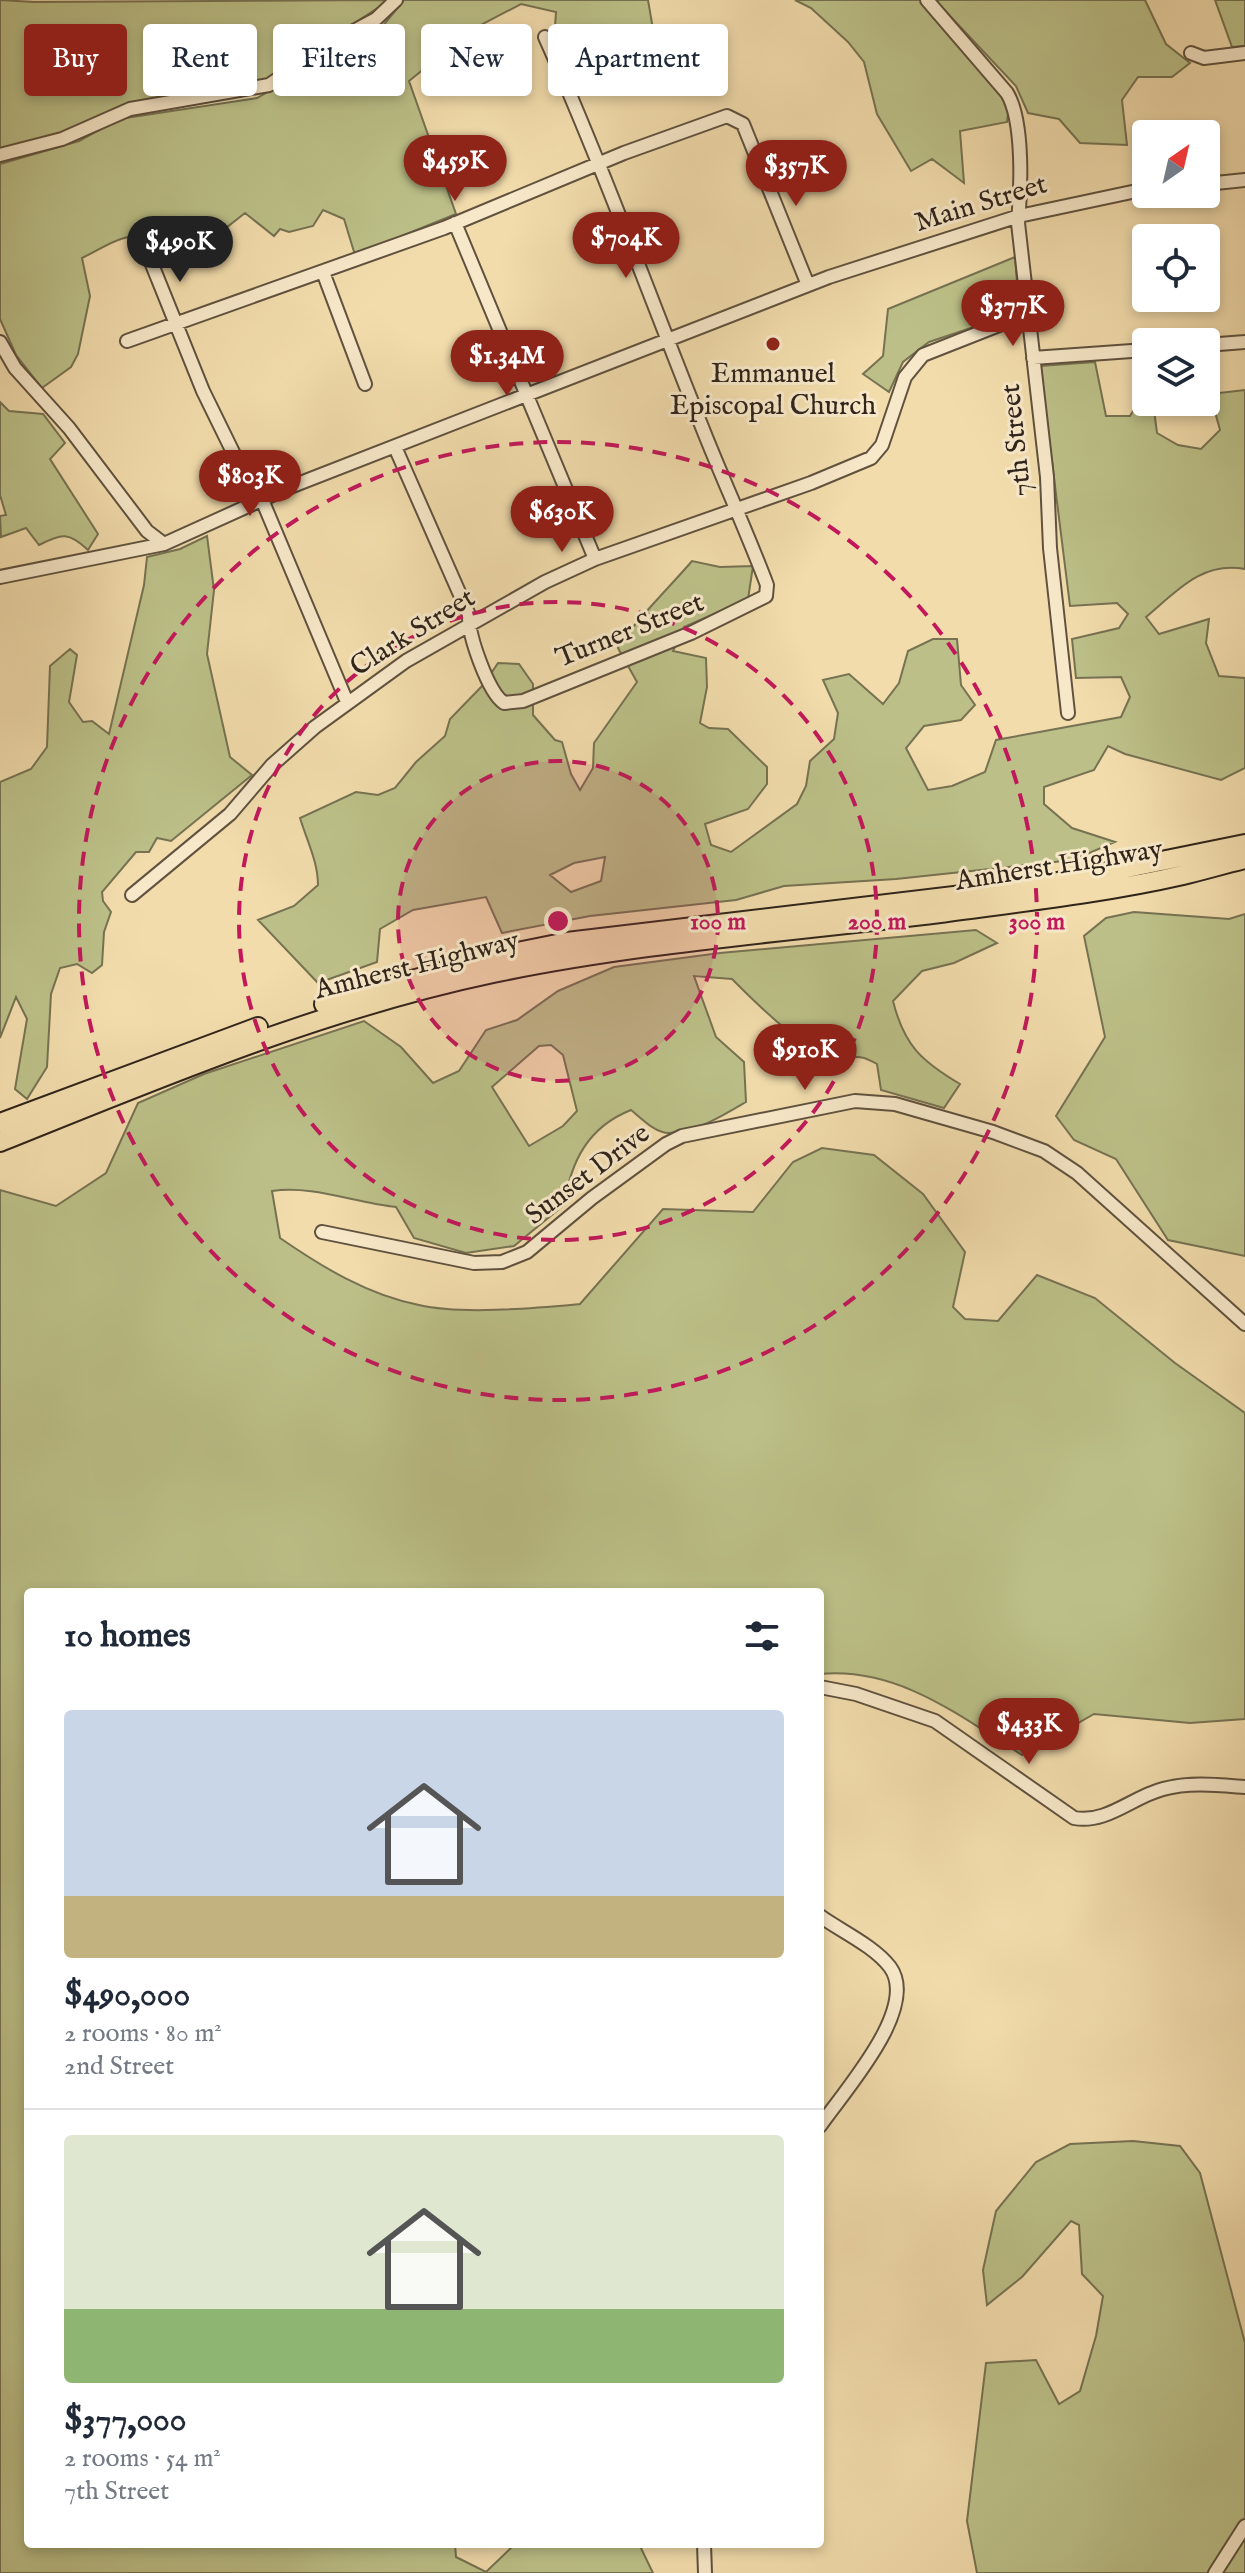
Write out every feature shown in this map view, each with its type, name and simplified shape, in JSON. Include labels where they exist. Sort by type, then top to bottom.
[{"type":"highway","name":"Amherst Highway","points":[[0,1123],[281,1018],[503,955],[631,932],[1038,886],[1106,875],[1245,844]]},
{"type":"highway","name":"Amherst Highway","points":[[0,1142],[279,1032],[448,983],[678,942],[940,913],[1183,875],[1245,859]]},
{"type":"highway","points":[[1183,875],[1245,866]]},
{"type":"street","points":[[0,155],[62,139],[130,109],[269,85],[324,47],[376,19],[396,0]]},
{"type":"street","name":"7th Street","points":[[927,0],[1011,100],[1021,193],[1019,216],[1027,314],[1068,713]]},
{"type":"street","points":[[545,37],[600,163],[738,509]]},
{"type":"street","points":[[1191,53],[1204,58],[1245,53]]},
{"type":"street","points":[[127,341],[455,223],[600,163],[727,116],[743,124],[808,285]]},
{"type":"street","points":[[1220,183],[1245,180]]},
{"type":"street","name":"Main Street","points":[[0,577],[164,544],[261,499],[808,285],[1019,216],[1132,192]]},
{"type":"street","points":[[455,223],[595,559]]},
{"type":"street","points":[[149,257],[211,409],[253,493],[261,499],[347,702]]},
{"type":"street","points":[[323,272],[365,384]]},
{"type":"street","name":"Clark Street","points":[[132,895],[230,814],[272,765],[347,702],[406,661],[595,559],[871,458],[882,445],[905,377],[923,355],[1027,314]]},
{"type":"street","points":[[0,342],[15,368],[69,428],[147,531],[164,544]]},
{"type":"street","points":[[1220,344],[1245,342]]},
{"type":"street","points":[[1033,358],[1132,351]]},
{"type":"street","points":[[395,447],[469,615],[469,625]]},
{"type":"street","name":"Turner Street","points":[[469,625],[497,699],[511,704],[691,633],[766,596],[767,585],[738,509]]},
{"type":"street","name":"Sunset Drive","points":[[322,1232],[474,1263],[502,1262],[527,1252],[592,1198],[666,1144],[682,1136],[839,1102],[875,1101],[993,1132],[1061,1161],[1245,1324]]},
{"type":"street","points":[[824,1688],[856,1694],[935,1721],[1074,1818],[1095,1819],[1142,1796],[1177,1786],[1245,1787]]},
{"type":"street","points":[[824,1919],[885,1961],[899,1989],[897,2005],[888,2025],[824,2120]]},
{"type":"street","points":[[1215,2573],[1245,2526]]},
{"type":"street","points":[[704,2548],[705,2573]]},
{"type":"green space","points":[[0,0],[390,0],[353,24],[273,24],[273,76],[257,82],[257,24],[143,24],[143,96],[175,96],[129,104],[60,135],[0,150]]},
{"type":"green space","points":[[404,0],[648,0],[652,24],[555,24],[556,12],[521,4],[483,24],[421,24],[421,71],[409,81],[456,214],[355,255],[344,219],[323,210],[313,226],[289,232],[280,229],[274,236],[245,213],[226,228],[209,262],[190,244],[170,232],[161,241],[160,254],[153,239],[143,236],[116,241],[82,258],[90,296],[78,354],[71,367],[42,388],[16,355],[0,319],[0,164],[79,141],[119,119],[257,98],[273,89],[273,96],[405,96],[405,24],[384,24]]},
{"type":"green space","points":[[795,0],[923,0],[1009,105],[1007,122],[960,131],[964,183],[932,159],[911,171],[877,114],[864,62],[848,42],[811,8]]},
{"type":"green space","points":[[935,0],[1145,0],[1166,44],[1190,63],[1172,77],[1138,77],[1122,100],[1127,145],[1080,143],[1059,119],[1028,113],[1016,86]]},
{"type":"green space","points":[[1215,0],[1245,0],[1245,46],[1232,47]]},
{"type":"green space","points":[[1015,257],[1019,307],[983,324],[929,342],[903,362],[889,392],[863,374],[883,356],[888,309]]},
{"type":"green space","points":[[1095,362],[1106,416],[1130,416],[1132,413],[1132,416],[1155,416],[1157,433],[1178,445],[1201,449],[1220,430],[1216,416],[1220,416],[1220,393],[1245,390],[1245,569],[1229,568],[1202,574],[1146,617],[1159,634],[1209,619],[1206,643],[1219,676],[1245,678],[1245,768],[1221,780],[1125,754],[1108,746],[1094,770],[1044,787],[1044,804],[1072,828],[1115,842],[1073,860],[896,879],[784,886],[736,900],[590,916],[502,933],[486,897],[413,910],[380,929],[377,962],[318,983],[258,920],[294,906],[318,885],[314,860],[300,818],[356,792],[378,795],[395,788],[416,762],[445,736],[450,719],[484,684],[498,663],[519,664],[533,684],[533,715],[555,740],[562,742],[571,774],[580,790],[593,768],[594,743],[637,682],[618,648],[639,619],[692,561],[720,567],[753,566],[748,599],[684,627],[673,651],[706,658],[707,687],[700,723],[709,728],[728,729],[767,767],[767,784],[748,809],[705,824],[711,845],[731,852],[797,804],[806,786],[810,761],[834,739],[838,713],[823,680],[849,674],[883,704],[899,683],[908,651],[933,639],[957,639],[961,685],[975,705],[961,720],[924,726],[906,748],[928,790],[952,786],[985,772],[996,740],[1121,717],[1130,697],[1121,677],[1076,678],[1072,639],[1119,628],[1128,614],[1117,603],[1070,606],[1040,366]],"holes":[[[605,857],[601,881],[571,892],[550,875],[574,863]]]},
{"type":"green space","points":[[0,402],[9,411],[43,414],[65,443],[50,459],[98,534],[88,550],[65,536],[39,545],[26,528],[1,537],[0,516],[6,515],[0,495]]},
{"type":"green space","points":[[207,536],[214,590],[207,654],[230,757],[252,775],[171,841],[157,838],[149,852],[136,852],[102,892],[103,901],[111,912],[104,932],[102,965],[92,973],[77,964],[60,968],[51,994],[47,1067],[27,1099],[15,1089],[27,1019],[16,997],[0,1038],[0,782],[31,769],[47,747],[50,666],[70,649],[77,655],[69,702],[83,722],[92,721],[109,734],[144,585],[147,557],[180,549]]},
{"type":"green space","points":[[1134,912],[1229,919],[1245,914],[1245,1256],[1168,1240],[1116,1159],[1074,1140],[1056,1116],[1105,1037],[1084,936],[1106,918]]},
{"type":"green space","points":[[976,930],[997,943],[954,963],[922,971],[893,1001],[903,1029],[916,1050],[935,1068],[960,1084],[944,1108],[881,1090],[877,1064],[859,1057],[836,1057],[809,1046],[781,1025],[732,979],[694,976],[716,1037],[744,1062],[746,1102],[709,1122],[679,1132],[659,1131],[631,1110],[616,1117],[584,1147],[571,1174],[564,1205],[514,1246],[466,1253],[414,1238],[396,1207],[303,1190],[272,1191],[280,1238],[346,1279],[419,1305],[477,1310],[580,1304],[663,1209],[753,1212],[793,1162],[822,1148],[874,1155],[923,1194],[965,1252],[953,1307],[965,1319],[998,1321],[1037,1275],[1095,1298],[1175,1363],[1245,1413],[1245,1719],[1190,1723],[1094,1714],[1022,1755],[951,1710],[901,1686],[875,1678],[824,1674],[824,1588],[24,1588],[24,2548],[455,2548],[456,2557],[486,2572],[511,2548],[641,2548],[653,2573],[0,2573],[0,1190],[56,1206],[106,1173],[138,1103],[204,1074],[364,1021],[401,1047],[433,1083],[459,1071],[486,1030],[517,1020],[558,991],[614,967],[720,953]],"holes":[[[551,1045],[563,1055],[577,1111],[563,1126],[529,1146],[492,1087],[539,1046]]]},
{"type":"green space","points":[[1133,2141],[1180,2146],[1200,2173],[1245,2343],[1245,2573],[977,2573],[967,2521],[986,2363],[1036,2360],[1059,2404],[1080,2391],[1096,2336],[1103,2296],[1082,2274],[1079,2225],[1071,2221],[1022,2277],[987,2305],[983,2270],[996,2211],[1036,2162],[1070,2144]]},
{"type":"place","name":"Emmanuel Episcopal Church","points":[[773,344]]}]
